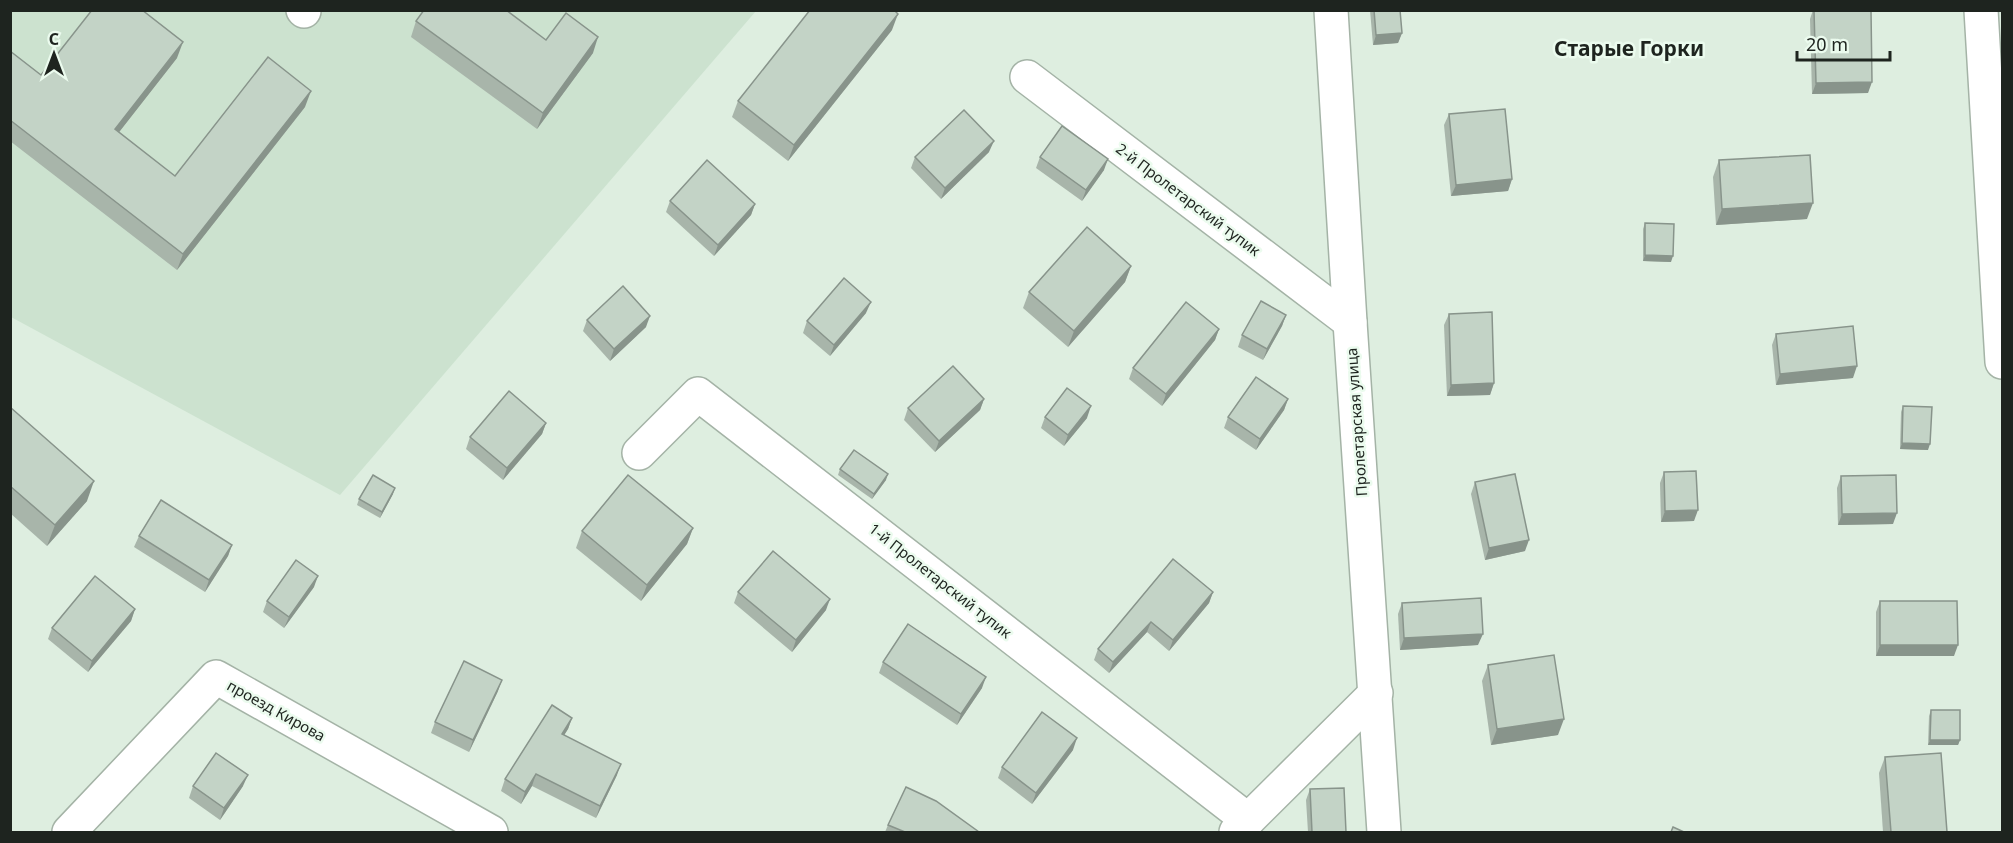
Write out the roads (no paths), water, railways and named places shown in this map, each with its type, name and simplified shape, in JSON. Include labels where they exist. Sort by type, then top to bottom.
[{"type":"street","name":"Пролетарская улица","points":[[1331,10],[1384,832]]},
{"type":"street","points":[[1981,10],[2002,362]]},
{"type":"street","name":"2-й Пролетарский тупик","points":[[1027,77],[1350,322]]},
{"type":"street","name":"1-й Пролетарский тупик","points":[[639,453],[698,394],[1242,826]]},
{"type":"street","name":"проезд Кирова","points":[[69,832],[216,677],[491,832]]},
{"type":"street","points":[[1242,826],[1376,693]]},
{"type":"district","name":"Старые Горки","points":[[1629,49]]}]
